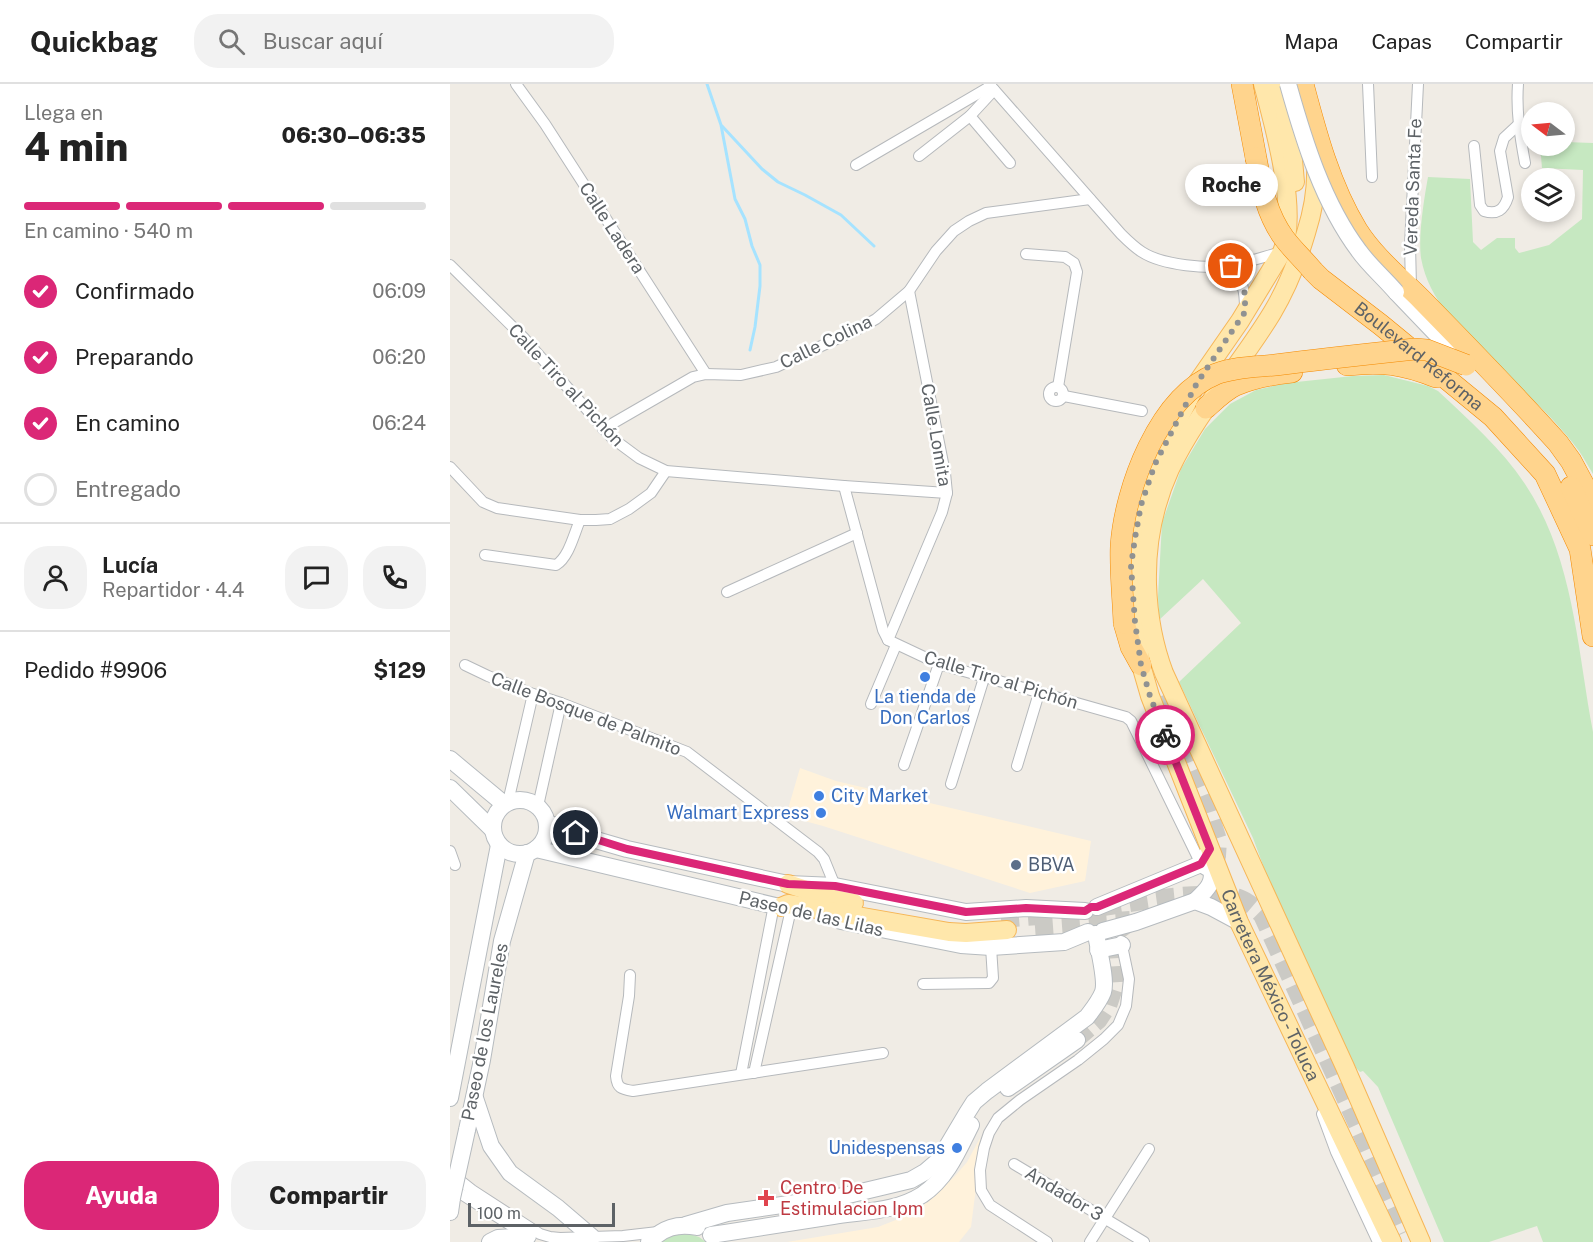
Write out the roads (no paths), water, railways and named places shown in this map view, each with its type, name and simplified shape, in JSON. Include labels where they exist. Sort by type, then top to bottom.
[{"type":"highway","name":"Boulevard Reforma","points":[[1242,84],[1261,185],[1268,210],[1283,237],[1321,279],[1493,417],[1545,474],[1580,549],[1593,636]]},
{"type":"highway","name":"Boulevard Reforma","points":[[1304,84],[1319,144],[1358,231],[1376,254],[1558,443],[1577,471],[1593,502]]},
{"type":"highway","points":[[1150,663],[1131,647],[1124,623],[1121,545],[1125,519],[1138,473],[1145,454],[1159,429],[1185,394],[1216,375],[1240,368],[1415,349],[1427,350],[1466,364],[1542,443],[1566,479],[1593,536]]},
{"type":"highway","points":[[1206,408],[1236,385],[1275,374],[1359,364],[1399,364],[1417,369],[1456,386]]},
{"type":"main road","points":[[1263,84],[1278,140],[1287,197],[1285,244]]},
{"type":"main road","points":[[1278,84],[1286,111],[1296,187],[1285,244]]},
{"type":"main road","name":"Carretera México - Toluca","points":[[1314,123],[1317,176],[1312,214],[1288,280],[1273,312],[1182,446],[1160,496],[1151,530],[1147,569],[1150,663],[1156,692],[1206,856],[1298,1046],[1408,1239]]},
{"type":"main road","name":"Carretera México - Toluca","points":[[1285,244],[1243,317],[1197,383],[1155,464],[1141,505],[1131,566],[1135,622],[1150,663],[1345,1067],[1408,1239]]},
{"type":"main road","points":[[1156,692],[1123,645],[1119,633],[1113,572],[1117,518],[1136,458],[1158,417],[1223,333],[1243,317]]},
{"type":"main road","points":[[782,907],[788,904],[949,932],[966,933],[1004,924],[930,918],[834,899],[788,884]]},
{"type":"street","name":"Calle Ladera","points":[[516,84],[545,124],[706,374]]},
{"type":"street","points":[[1288,84],[1301,131],[1331,206],[1359,251],[1466,364]]},
{"type":"street","points":[[1368,84],[1372,177]]},
{"type":"street","name":"Vereda Santa Fe","points":[[1412,290],[1410,245],[1418,84]]},
{"type":"street","points":[[1518,84],[1516,102],[1518,125],[1525,163]]},
{"type":"street","points":[[992,87],[1121,234],[1142,252],[1158,260],[1183,265],[1231,266],[1285,244]]},
{"type":"street","points":[[919,156],[970,116],[992,87]]},
{"type":"street","points":[[856,165],[992,87]]},
{"type":"street","points":[[970,116],[1010,163]]},
{"type":"street","points":[[1474,146],[1480,205],[1484,211],[1491,213],[1501,210],[1508,197],[1500,151],[1504,138],[1518,125]]},
{"type":"street","name":"Calle Colina","points":[[603,429],[693,377],[706,374],[741,375],[776,367],[876,319],[909,291],[942,244],[954,231],[969,221],[986,213],[1090,199]]},
{"type":"street","points":[[1026,254],[1065,257],[1074,263],[1077,272],[1061,391],[1142,411]]},
{"type":"street","name":"Calle Tiro al Pichón","points":[[450,265],[523,337],[603,429],[624,448],[666,471],[947,493]]},
{"type":"street","points":[[1231,266],[1242,281],[1245,295],[1243,317]]},
{"type":"street","name":"Calle Lomita","points":[[872,704],[947,493],[909,291]]},
{"type":"street","points":[[450,467],[483,502],[497,508],[580,520],[610,519],[629,509],[651,493],[666,471]]},
{"type":"street","points":[[844,486],[883,630],[892,643]]},
{"type":"street","points":[[485,555],[556,566],[566,555],[580,520]]},
{"type":"street","points":[[727,592],[857,533]]},
{"type":"street","name":"Calle Tiro al Pichón","points":[[892,643],[939,664],[1126,717],[1131,721],[1206,856]]},
{"type":"street","points":[[904,765],[939,664]]},
{"type":"street","name":"Calle Bosque de Palmito","points":[[465,665],[533,694],[687,752],[818,852],[824,859],[835,886]]},
{"type":"street","points":[[951,784],[984,678]]},
{"type":"street","points":[[1017,766],[1039,693]]},
{"type":"street","points":[[506,803],[533,694]]},
{"type":"street","points":[[538,806],[561,703]]},
{"type":"street","points":[[450,759],[506,803]]},
{"type":"street","points":[[450,788],[492,829]]},
{"type":"street","points":[[524,800],[538,806],[546,822],[543,842],[532,851],[519,855],[512,854],[499,845],[492,829],[497,811],[506,803],[524,800]]},
{"type":"street","name":"Paseo de las Lilas","points":[[546,822],[627,849],[788,884],[835,886],[966,912],[1026,908],[1091,909],[1206,856]]},
{"type":"street","name":"Paseo de los Laureles","points":[[450,1098],[499,845]]},
{"type":"street","points":[[450,851],[455,865]]},
{"type":"street","name":"Paseo de las Lilas","points":[[532,851],[874,929],[961,945],[991,947],[1064,942],[1101,935],[1195,901]]},
{"type":"street","name":"Paseo de los Laureles","points":[[451,1199],[475,1096],[502,941],[532,851]]},
{"type":"street","points":[[1206,856],[1212,876],[1209,886],[1195,901],[1239,922]]},
{"type":"street","points":[[754,1072],[782,907]]},
{"type":"street","points":[[741,1074],[782,907]]},
{"type":"street","points":[[450,1173],[540,1234],[560,1238],[654,1237],[672,1227],[727,1213],[839,1197],[910,1180],[925,1172],[939,1160],[974,1102],[1087,1017],[1097,1004],[1104,990],[1101,935],[1106,928],[1108,918],[1104,910],[1091,909],[1082,915],[1082,923],[1101,935],[1122,945]]},
{"type":"street","points":[[1101,935],[1108,947],[1122,945]]},
{"type":"street","points":[[481,939],[494,937],[502,941]]},
{"type":"street","points":[[1047,1242],[990,1205],[981,1190],[980,1170],[984,1148],[989,1133],[998,1118],[1104,1040],[1118,1026],[1126,1006],[1129,979],[1122,945]]},
{"type":"street","points":[[923,984],[989,983],[993,978],[991,947]]},
{"type":"street","points":[[630,975],[629,996],[616,1076],[616,1083],[622,1089],[633,1091],[883,1053]]},
{"type":"street","points":[[686,1225],[700,1228],[715,1238],[837,1215],[885,1210],[900,1206],[921,1195],[941,1178],[956,1157],[977,1115],[989,1102],[1077,1040]]},
{"type":"street","points":[[1298,1046],[1336,1152],[1378,1242]]},
{"type":"street","points":[[475,1096],[491,1146],[510,1173],[558,1208],[592,1237]]},
{"type":"street","points":[[1090,1242],[1149,1149]]},
{"type":"street","name":"Andador 3","points":[[1014,1164],[1144,1242]]},
{"type":"street","points":[[837,1215],[833,1209],[833,1201],[839,1197],[900,1206]]},
{"type":"street","points":[[451,1199],[536,1239]]},
{"type":"street","points":[[490,1242],[498,1238],[536,1239]]},
{"type":"waterway","points":[[707,84],[721,125],[735,199],[745,219],[760,265],[760,286],[750,350]]},
{"type":"waterway","points":[[722,126],[762,169],[778,182],[841,215],[874,246]]},
{"type":"tunnel","points":[[1164,695],[1206,802],[1218,840],[1214,867]]},
{"type":"tunnel","points":[[1103,907],[1177,896],[1228,896],[1245,901],[1262,915],[1406,1232]]},
{"type":"tunnel","points":[[1001,919],[1052,915]]},
{"type":"tunnel","points":[[1035,927],[1130,920]]},
{"type":"tunnel","points":[[1077,1040],[1099,1021],[1109,1006],[1116,985],[1115,938],[1118,932],[1132,922]]},
{"type":"place","name":"Roche","points":[[1231,266]]},
{"type":"place","name":"La tienda de Don Carlos","points":[[925,677]]},
{"type":"place","name":"City Market","points":[[819,796]]},
{"type":"place","name":"Walmart Express","points":[[821,813]]},
{"type":"place","name":"BBVA","points":[[1016,865]]},
{"type":"place","name":"Unidespensas","points":[[957,1148]]},
{"type":"place","name":"Centro De Estimulacion Ipm","points":[[766,1198]]}]
